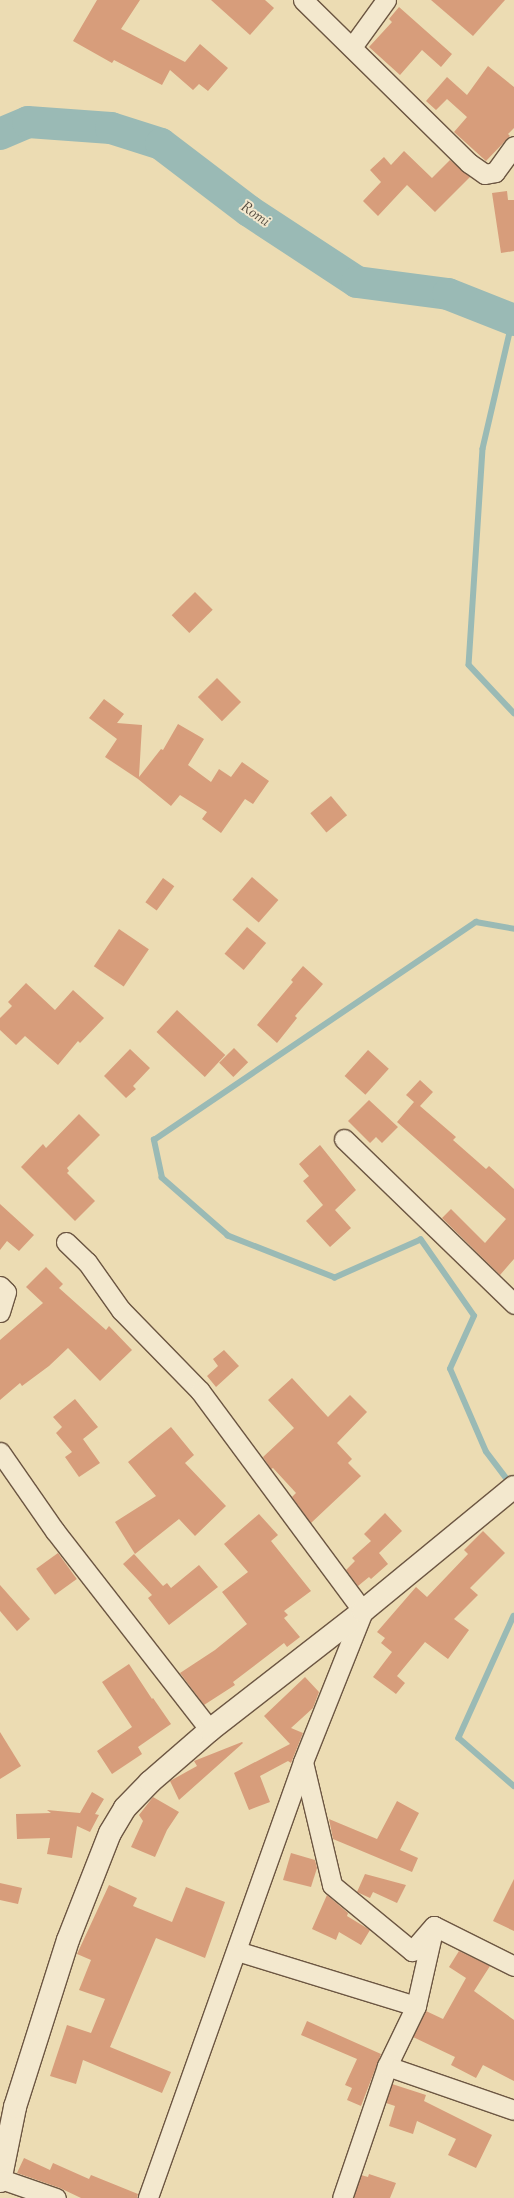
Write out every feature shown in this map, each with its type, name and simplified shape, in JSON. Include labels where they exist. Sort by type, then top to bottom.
[{"type":"street","points":[[303,0],[469,163],[485,174],[495,172],[514,146]]},
{"type":"street","points":[[352,47],[386,0]]},
{"type":"street","points":[[344,1140],[514,1304]]},
{"type":"street","points":[[66,1242],[87,1262],[121,1310],[200,1391],[362,1611]]},
{"type":"street","points":[[0,1286],[6,1292],[0,1312]]},
{"type":"street","points":[[0,1452],[55,1531],[210,1730]]},
{"type":"street","points":[[56,2198],[0,2180],[15,2107],[68,1940],[110,1833],[125,1808],[150,1782],[210,1730],[362,1611],[514,1487]]},
{"type":"street","points":[[148,2198],[303,1762],[362,1611]]},
{"type":"street","points":[[303,1762],[332,1884],[412,1951],[434,1926]]},
{"type":"street","points":[[434,1926],[514,1966]]},
{"type":"street","points":[[342,2198],[387,2066],[416,2006],[434,1926]]},
{"type":"street","points":[[237,1951],[416,2006]]},
{"type":"street","points":[[387,2066],[514,2110]]},
{"type":"building","points":[[97,0],[140,0],[121,29],[185,62],[200,44],[228,68],[208,91],[199,84],[193,90],[170,70],[162,85],[114,60],[112,63],[73,41]]},
{"type":"building","points":[[211,0],[265,0],[274,8],[250,35]]},
{"type":"building","points":[[431,0],[505,0],[473,36]]},
{"type":"building","points":[[399,7],[452,54],[441,67],[422,50],[400,75],[369,47],[392,22],[389,19]]},
{"type":"building","points":[[488,66],[514,87],[514,128],[508,134],[510,136],[486,161],[454,132],[467,117],[447,99],[436,110],[426,101],[447,77],[467,95]]},
{"type":"building","points":[[404,151],[432,178],[450,160],[470,177],[435,212],[407,185],[378,216],[363,201],[381,182],[370,170],[384,157],[391,165]]},
{"type":"building","points":[[507,191],[508,200],[514,200],[514,251],[501,253],[492,193]]},
{"type":"building","points":[[195,592],[213,610],[189,633],[172,615]]},
{"type":"building","points":[[217,678],[241,702],[222,721],[198,697]]},
{"type":"building","points":[[104,699],[124,714],[117,723],[142,725],[139,777],[161,749],[163,750],[178,724],[204,739],[188,765],[211,782],[219,769],[231,777],[242,762],[269,781],[253,804],[245,799],[221,833],[202,819],[207,812],[180,795],[171,806],[138,779],[105,757],[117,739],[89,718]]},
{"type":"building","points":[[331,796],[347,815],[326,833],[310,813]]},
{"type":"building","points":[[252,877],[278,900],[259,923],[232,900]]},
{"type":"building","points":[[163,878],[174,886],[157,910],[145,902]]},
{"type":"building","points":[[247,927],[266,943],[244,970],[225,954]]},
{"type":"building","points":[[119,929],[149,949],[124,986],[94,966]]},
{"type":"building","points":[[303,966],[323,984],[295,1016],[297,1018],[277,1043],[257,1025],[293,982],[291,980]]},
{"type":"building","points":[[26,983],[55,1010],[73,990],[104,1018],[80,1043],[78,1041],[58,1065],[25,1036],[16,1045],[0,1030],[0,1018],[12,1006],[8,1002]]},
{"type":"building","points":[[177,1010],[225,1055],[205,1077],[157,1032]]},
{"type":"building","points":[[234,1048],[248,1062],[233,1077],[219,1063]]},
{"type":"building","points":[[130,1049],[150,1068],[133,1086],[136,1089],[126,1098],[104,1076]]},
{"type":"building","points":[[368,1050],[389,1069],[365,1095],[345,1076]]},
{"type":"building","points":[[420,1080],[433,1092],[420,1106],[456,1137],[453,1140],[486,1169],[489,1166],[514,1189],[514,1259],[500,1275],[442,1218],[451,1209],[485,1243],[506,1219],[397,1122],[414,1102],[406,1095]]},
{"type":"building","points":[[369,1100],[398,1127],[382,1143],[376,1137],[370,1143],[348,1121]]},
{"type":"building","points":[[79,1114],[100,1135],[67,1168],[69,1171],[67,1173],[95,1201],[75,1221],[21,1167],[43,1144],[46,1148]]},
{"type":"building","points":[[320,1145],[356,1190],[335,1210],[351,1228],[330,1247],[306,1221],[323,1205],[303,1181],[309,1176],[299,1164]]},
{"type":"building","points":[[0,1204],[34,1235],[19,1251],[7,1241],[0,1250]]},
{"type":"building","points":[[46,1267],[63,1284],[59,1288],[106,1330],[109,1326],[132,1350],[100,1381],[68,1348],[49,1366],[22,1386],[20,1383],[0,1400],[0,1340],[43,1303],[26,1287]]},
{"type":"building","points":[[224,1350],[239,1366],[216,1387],[207,1376],[218,1366],[213,1359]]},
{"type":"building","points":[[292,1378],[328,1417],[350,1395],[367,1412],[337,1443],[352,1459],[348,1463],[361,1476],[311,1523],[292,1497],[296,1493],[273,1468],[271,1469],[263,1457],[294,1428],[268,1400]]},
{"type":"building","points":[[75,1399],[98,1427],[83,1439],[100,1463],[79,1477],[65,1457],[72,1452],[56,1433],[62,1427],[53,1417]]},
{"type":"building","points":[[171,1427],[194,1455],[185,1463],[226,1506],[195,1536],[179,1519],[135,1554],[115,1522],[156,1496],[128,1462]]},
{"type":"building","points":[[385,1513],[402,1531],[379,1553],[388,1564],[371,1579],[369,1577],[358,1586],[346,1570],[355,1561],[352,1558],[371,1541],[364,1534]]},
{"type":"building","points":[[259,1514],[278,1535],[271,1541],[311,1591],[284,1611],[288,1615],[284,1618],[300,1637],[287,1647],[284,1643],[233,1682],[235,1685],[204,1705],[180,1673],[215,1650],[247,1624],[222,1592],[248,1572],[224,1544]]},
{"type":"building","points":[[483,1531],[505,1553],[470,1588],[478,1595],[454,1619],[469,1630],[448,1659],[425,1642],[397,1676],[405,1683],[396,1694],[373,1677],[392,1652],[381,1643],[385,1638],[377,1632],[416,1587],[427,1597],[468,1554],[464,1550]]},
{"type":"building","points":[[58,1553],[77,1579],[55,1595],[36,1569]]},
{"type":"building","points":[[134,1554],[163,1586],[167,1583],[171,1588],[199,1565],[218,1587],[169,1625],[148,1598],[152,1595],[123,1564]]},
{"type":"building","points":[[0,1585],[30,1619],[17,1631],[0,1611]]},
{"type":"building","points":[[129,1664],[152,1699],[153,1698],[171,1724],[138,1747],[142,1754],[112,1774],[97,1751],[132,1727],[102,1682]]},
{"type":"building","points":[[305,1677],[319,1692],[313,1708],[291,1728],[303,1733],[291,1763],[288,1761],[260,1776],[270,1802],[249,1810],[234,1773],[290,1744],[264,1716]]},
{"type":"building","points":[[0,1732],[21,1766],[0,1779]]},
{"type":"building","points":[[242,1742],[243,1743],[179,1800],[170,1781],[197,1766],[194,1761]]},
{"type":"building","points":[[92,1792],[104,1799],[95,1814],[99,1815],[90,1832],[77,1826],[72,1858],[47,1854],[50,1838],[17,1839],[16,1814],[51,1813],[47,1810],[80,1813]]},
{"type":"building","points":[[153,1797],[179,1812],[167,1830],[155,1857],[131,1847],[143,1821],[139,1815]]},
{"type":"building","points":[[397,1801],[419,1813],[400,1850],[418,1858],[412,1872],[333,1839],[329,1819],[377,1839]]},
{"type":"building","points":[[291,1853],[315,1860],[317,1868],[311,1887],[283,1880]]},
{"type":"building","points":[[365,1874],[406,1885],[397,1903],[373,1892],[370,1898],[357,1892]]},
{"type":"building","points":[[514,1879],[514,1931],[493,1921]]},
{"type":"building","points":[[0,1883],[22,1888],[18,1904],[0,1900]]},
{"type":"building","points":[[109,1885],[137,1898],[133,1906],[172,1922],[186,1887],[225,1902],[205,1958],[156,1938],[110,2047],[171,2072],[162,2093],[83,2060],[76,2084],[50,2076],[67,2025],[91,2033],[105,1999],[79,1990],[91,1960],[77,1954]]},
{"type":"building","points":[[327,1895],[348,1913],[347,1916],[370,1930],[361,1945],[339,1932],[336,1940],[312,1929]]},
{"type":"building","points":[[459,1951],[490,1966],[474,1991],[514,2020],[514,2081],[483,2065],[476,2078],[451,2065],[455,2057],[413,2037],[426,2011],[443,2019],[466,1978],[449,1967]]},
{"type":"building","points":[[307,2021],[381,2054],[361,2106],[347,2100],[352,2088],[345,2085],[357,2059],[301,2035]]},
{"type":"building","points":[[392,2084],[426,2095],[424,2101],[492,2135],[476,2168],[448,2155],[456,2139],[417,2121],[413,2134],[389,2126],[395,2106],[386,2103]]},
{"type":"building","points":[[24,2158],[50,2170],[53,2163],[89,2179],[91,2175],[138,2194],[137,2198],[81,2198],[60,2188],[17,2173]]},
{"type":"building","points":[[369,2174],[396,2183],[390,2198],[354,2198],[361,2175],[368,2177]]},
{"type":"waterway","name":"Romi","points":[[0,134],[28,122],[111,128],[161,144],[249,211],[357,282],[448,294],[514,320]]},
{"type":"waterway","points":[[513,320],[483,449],[469,665],[514,713]]},
{"type":"waterway","points":[[511,1485],[486,1452],[450,1369],[474,1316],[421,1240],[335,1278],[228,1236],[162,1178],[154,1140],[476,922],[514,929]]},
{"type":"waterway","points":[[514,1616],[459,1738],[514,1786]]}]
